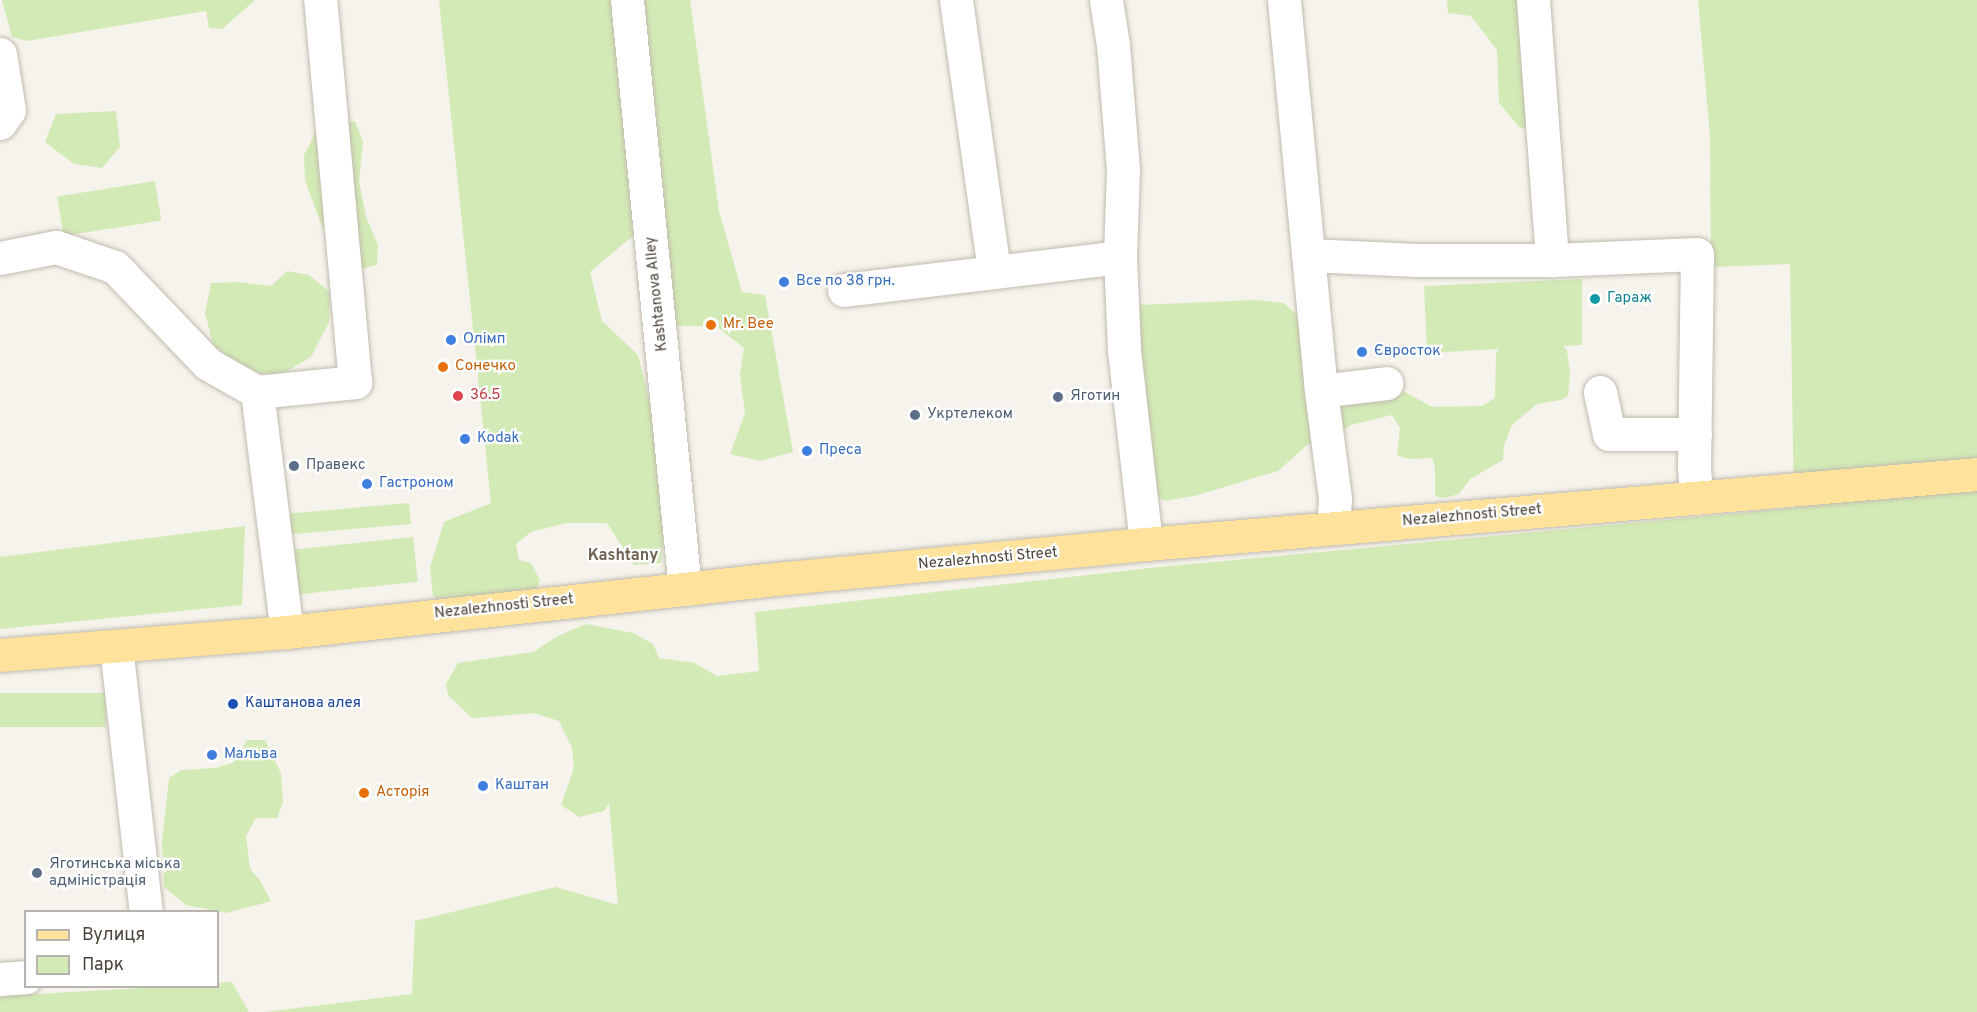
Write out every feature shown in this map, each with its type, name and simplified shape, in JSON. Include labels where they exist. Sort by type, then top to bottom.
[{"type":"main road","name":"Nezalezhnosti Street","points":[[0,655],[287,632],[685,589],[1146,544],[1977,474]]},
{"type":"street","points":[[0,258],[56,247],[115,267],[208,364],[257,392],[355,382],[320,0]]},
{"type":"street","name":"Kashtanova Alley","points":[[627,0],[685,589]]},
{"type":"street","points":[[956,0],[994,272]]},
{"type":"street","points":[[1106,0],[1113,45],[1123,170],[1120,257],[1125,350],[1146,544]]},
{"type":"street","points":[[1284,0],[1321,391],[1335,499],[1333,528]]},
{"type":"street","points":[[1533,0],[1552,260]]},
{"type":"street","points":[[0,54],[9,110],[0,123]]},
{"type":"street","points":[[1308,255],[1416,260],[1552,260],[1697,254],[1696,498]]},
{"type":"street","points":[[844,290],[1120,257]]},
{"type":"street","points":[[1321,391],[1387,383]]},
{"type":"street","points":[[257,392],[287,632]]},
{"type":"street","points":[[1600,392],[1609,434],[1695,434]]},
{"type":"street","points":[[116,646],[146,910]]},
{"type":"street","points":[[0,980],[24,977]]},
{"type":"green space","points":[[2,0],[255,0],[222,29],[209,28],[206,11],[27,41],[12,37]]},
{"type":"green space","points":[[439,0],[690,0],[719,211],[742,292],[765,295],[793,452],[760,461],[730,454],[745,413],[740,375],[744,348],[716,326],[670,326],[634,235],[590,272],[602,321],[638,355],[662,450],[665,521],[661,563],[634,565],[607,523],[566,523],[531,532],[516,544],[519,560],[531,563],[540,580],[533,598],[451,608],[433,596],[430,567],[444,522],[491,503]]},
{"type":"green space","points":[[1447,0],[1519,0],[1550,123],[1520,128],[1499,103],[1497,50],[1471,16],[1448,13]]},
{"type":"green space","points":[[1698,0],[1977,0],[1977,1012],[264,1012],[412,994],[415,921],[556,887],[618,905],[609,803],[604,811],[579,817],[561,805],[574,768],[572,748],[559,721],[534,713],[472,718],[448,695],[446,684],[458,663],[533,652],[558,636],[586,624],[633,633],[653,644],[659,658],[694,663],[717,676],[759,671],[755,612],[1159,567],[1794,508],[1790,264],[1711,267],[1710,136]]},
{"type":"green space","points":[[116,111],[120,147],[102,168],[74,164],[45,142],[56,114]]},
{"type":"green space","points":[[355,121],[363,142],[359,181],[366,217],[378,245],[377,265],[360,269],[322,226],[305,181],[304,155],[317,130]]},
{"type":"green space","points":[[155,181],[161,221],[63,236],[57,196]]},
{"type":"green space","points":[[287,271],[309,275],[330,292],[329,322],[311,357],[287,371],[271,374],[238,370],[213,344],[205,313],[211,283],[239,282],[271,286]]},
{"type":"green space","points":[[1582,279],[1582,345],[1563,346],[1567,350],[1570,374],[1568,396],[1561,400],[1537,404],[1512,425],[1504,445],[1503,460],[1470,479],[1459,494],[1444,498],[1435,496],[1435,467],[1432,458],[1409,459],[1397,455],[1400,428],[1392,415],[1351,425],[1337,435],[1307,445],[1278,471],[1194,496],[1164,501],[1154,491],[1138,305],[1256,300],[1284,303],[1301,319],[1307,373],[1400,389],[1432,407],[1482,406],[1495,398],[1496,353],[1499,349],[1427,353],[1424,286]]},
{"type":"green space","points":[[409,503],[411,524],[280,535],[278,514]]},
{"type":"green space","points":[[245,526],[242,605],[0,629],[0,557]]},
{"type":"green space","points":[[413,537],[418,582],[287,595],[283,551]]},
{"type":"green space","points":[[0,693],[106,693],[106,727],[0,727]]},
{"type":"green space","points":[[247,740],[265,740],[281,773],[283,802],[277,818],[256,818],[246,836],[250,869],[259,879],[271,901],[227,913],[186,905],[164,887],[162,841],[169,778],[181,770],[216,768],[234,762]]},
{"type":"green space","points":[[232,982],[249,1012],[0,1012],[0,996],[143,988],[219,988],[219,983]]},
{"type":"place","name":"Все по 38 грн.","points":[[784,282]]},
{"type":"place","name":"Гараж","points":[[1595,299]]},
{"type":"place","name":"Mr. Bee","points":[[711,325]]},
{"type":"place","name":"Олімп","points":[[451,340]]},
{"type":"place","name":"Євросток","points":[[1362,352]]},
{"type":"place","name":"Сонечко","points":[[443,367]]},
{"type":"place","name":"36.5","points":[[458,396]]},
{"type":"place","name":"Яготин","points":[[1058,397]]},
{"type":"place","name":"Укртелеком","points":[[915,415]]},
{"type":"place","name":"Kodak","points":[[465,439]]},
{"type":"place","name":"Преса","points":[[807,451]]},
{"type":"place","name":"Правекс","points":[[294,466]]},
{"type":"place","name":"Гастроном","points":[[367,484]]},
{"type":"place","name":"Каштанова алея","points":[[233,704]]},
{"type":"place","name":"Мальва","points":[[212,755]]},
{"type":"place","name":"Каштан","points":[[483,786]]},
{"type":"place","name":"Асторія","points":[[364,793]]},
{"type":"place","name":"Яготинська міська адміністрація","points":[[37,873]]},
{"type":"district","name":"Kashtany","points":[[623,556]]}]
